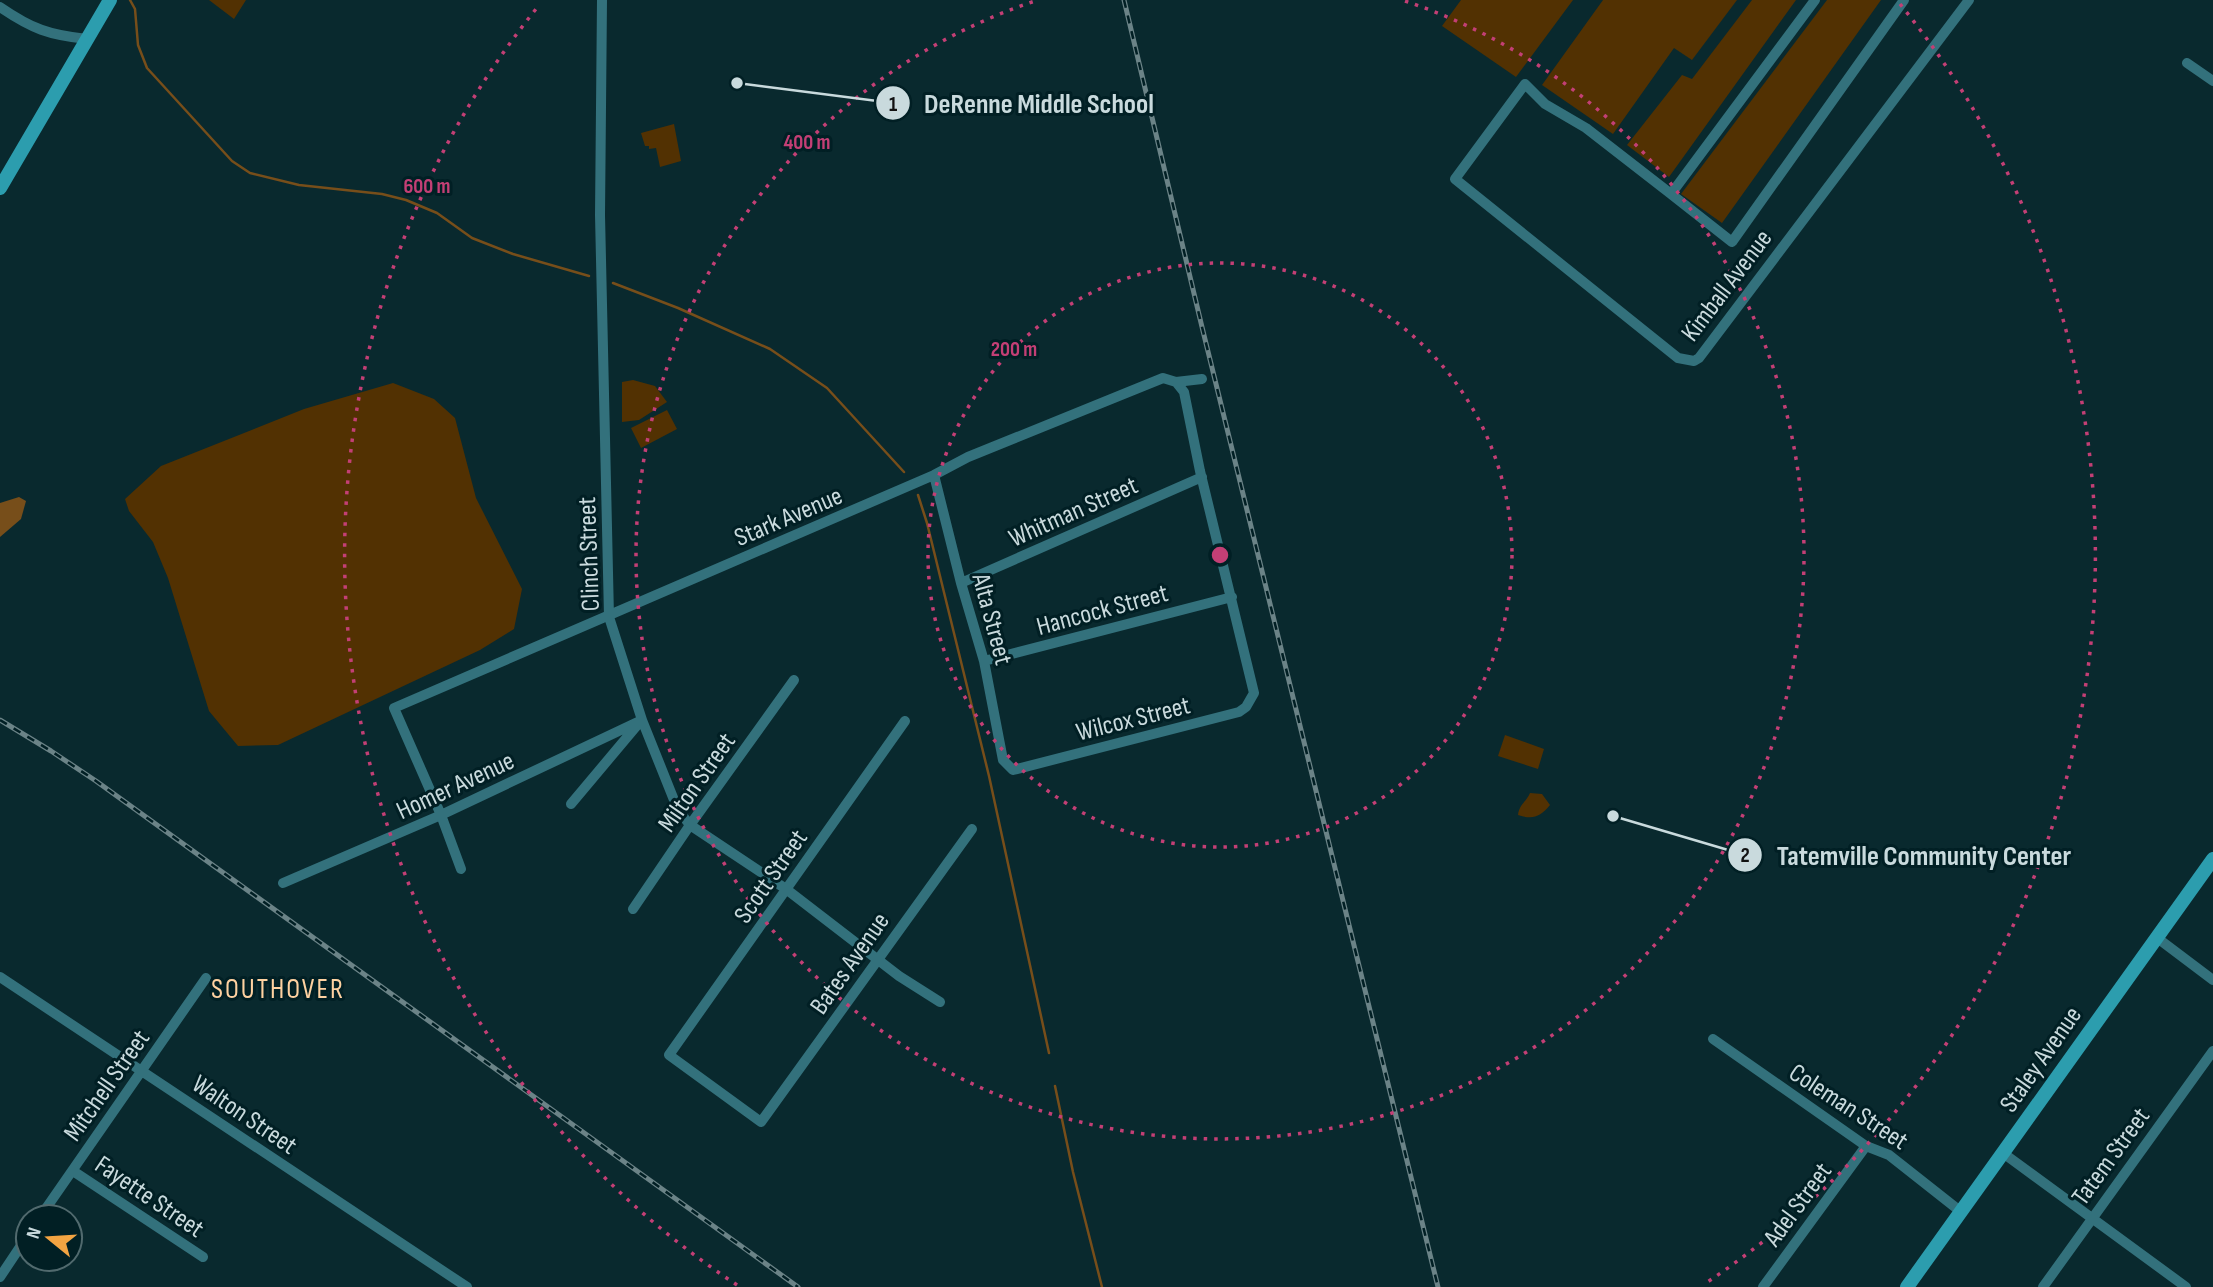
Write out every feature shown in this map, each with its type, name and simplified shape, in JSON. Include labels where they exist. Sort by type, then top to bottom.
[{"type":"street","points":[[0,188],[110,0]]},
{"type":"street","name":"Clinch Street","points":[[602,0],[600,215],[609,617],[642,720],[678,810],[690,825],[786,889],[899,976],[940,1002]]},
{"type":"street","points":[[1815,0],[1671,194],[1732,242],[1903,0]]},
{"type":"street","name":"Kimball Avenue","points":[[1671,194],[1586,128],[1545,104],[1525,84],[1455,179],[1678,358],[1694,361],[1699,358],[1969,0]]},
{"type":"street","points":[[0,7],[26,25],[45,32],[87,39]]},
{"type":"street","points":[[2187,62],[2213,81]]},
{"type":"street","name":"Stark Avenue","points":[[441,816],[394,708],[934,475],[968,457],[1163,378],[1176,382],[1202,379]]},
{"type":"street","points":[[1176,382],[1184,392],[1232,597]]},
{"type":"street","name":"Alta Street","points":[[934,475],[984,661],[1003,760],[1013,770]]},
{"type":"street","name":"Whitman Street","points":[[961,583],[1202,477]]},
{"type":"street","name":"Hancock Street","points":[[984,661],[1232,597]]},
{"type":"street","name":"Wilcox Street","points":[[1013,770],[1239,712],[1254,693],[1232,597]]},
{"type":"street","name":"Milton Street","points":[[633,909],[794,680]]},
{"type":"street","points":[[571,804],[642,720]]},
{"type":"street","name":"Homer Avenue","points":[[283,883],[441,816],[642,720]]},
{"type":"street","name":"Scott Street","points":[[761,1122],[669,1055],[905,721]]},
{"type":"street","points":[[441,816],[461,869]]},
{"type":"street","name":"Bates Avenue","points":[[761,1122],[972,829]]},
{"type":"street","name":"Staley Avenue","points":[[1907,1287],[2213,859]]},
{"type":"street","points":[[2156,937],[2213,980]]},
{"type":"street","name":"Walton Street","points":[[0,977],[467,1287]]},
{"type":"street","name":"Mitchell Street","points":[[50,1203],[206,978]]},
{"type":"street","name":"Coleman Street","points":[[1713,1040],[1866,1146],[1889,1155],[1960,1211]]},
{"type":"street","name":"Tatem Street","points":[[2043,1287],[2213,1051]]},
{"type":"street","name":"Adel Street","points":[[1763,1287],[1866,1146]]},
{"type":"street","points":[[2003,1153],[2186,1287]]},
{"type":"street","name":"Fayette Street","points":[[73,1171],[203,1257]]},
{"type":"street","points":[[0,1277],[14,1256]]},
{"type":"shaded area","points":[[209,0],[246,0],[234,19]]},
{"type":"shaded area","points":[[1461,0],[1573,0],[1516,77],[1442,26]]},
{"type":"shaded area","points":[[1603,0],[1737,0],[1692,60],[1674,48],[1613,134],[1542,85]]},
{"type":"shaded area","points":[[1752,0],[1796,0],[1669,177],[1627,145],[1682,75],[1692,79]]},
{"type":"shaded area","points":[[1827,0],[1881,0],[1722,223],[1681,194]]},
{"type":"shaded area","points":[[674,124],[681,161],[660,167],[656,148],[649,149],[649,146],[645,146],[641,133]]},
{"type":"shaded area","points":[[633,380],[655,386],[667,402],[639,420],[622,422],[622,382]]},
{"type":"shaded area","points":[[393,383],[434,399],[455,418],[476,498],[522,589],[514,629],[480,650],[278,745],[238,746],[209,711],[168,578],[153,542],[129,511],[125,499],[161,466],[304,409]]},
{"type":"shaded area","points":[[667,410],[677,429],[641,448],[631,428]]},
{"type":"shaded area","points":[[19,497],[26,501],[21,519],[0,537],[0,503]]},
{"type":"shaded area","points":[[1505,735],[1544,749],[1538,769],[1498,756]]},
{"type":"shaded area","points":[[1530,793],[1542,794],[1550,805],[1536,816],[1518,815],[1520,809]]},
{"type":"waterway","points":[[130,0],[135,9],[138,45],[147,68],[232,161],[250,173],[299,185],[382,194],[406,200],[437,213],[472,238],[513,254],[589,276]]},
{"type":"waterway","points":[[613,283],[678,308],[770,349],[827,388],[904,472]]},
{"type":"waterway","points":[[918,495],[989,776],[1049,1053]]},
{"type":"waterway","points":[[1055,1086],[1102,1287]]},
{"type":"railway","points":[[1124,0],[1438,1287]]},
{"type":"railway","points":[[0,720],[96,781],[798,1287]]},
{"type":"place","name":"DeRenne Middle School","points":[[737,83]]},
{"type":"place","name":"Tatemville Community Center","points":[[1613,816]]},
{"type":"district","name":"SOUTHOVER","points":[[278,988]]}]
